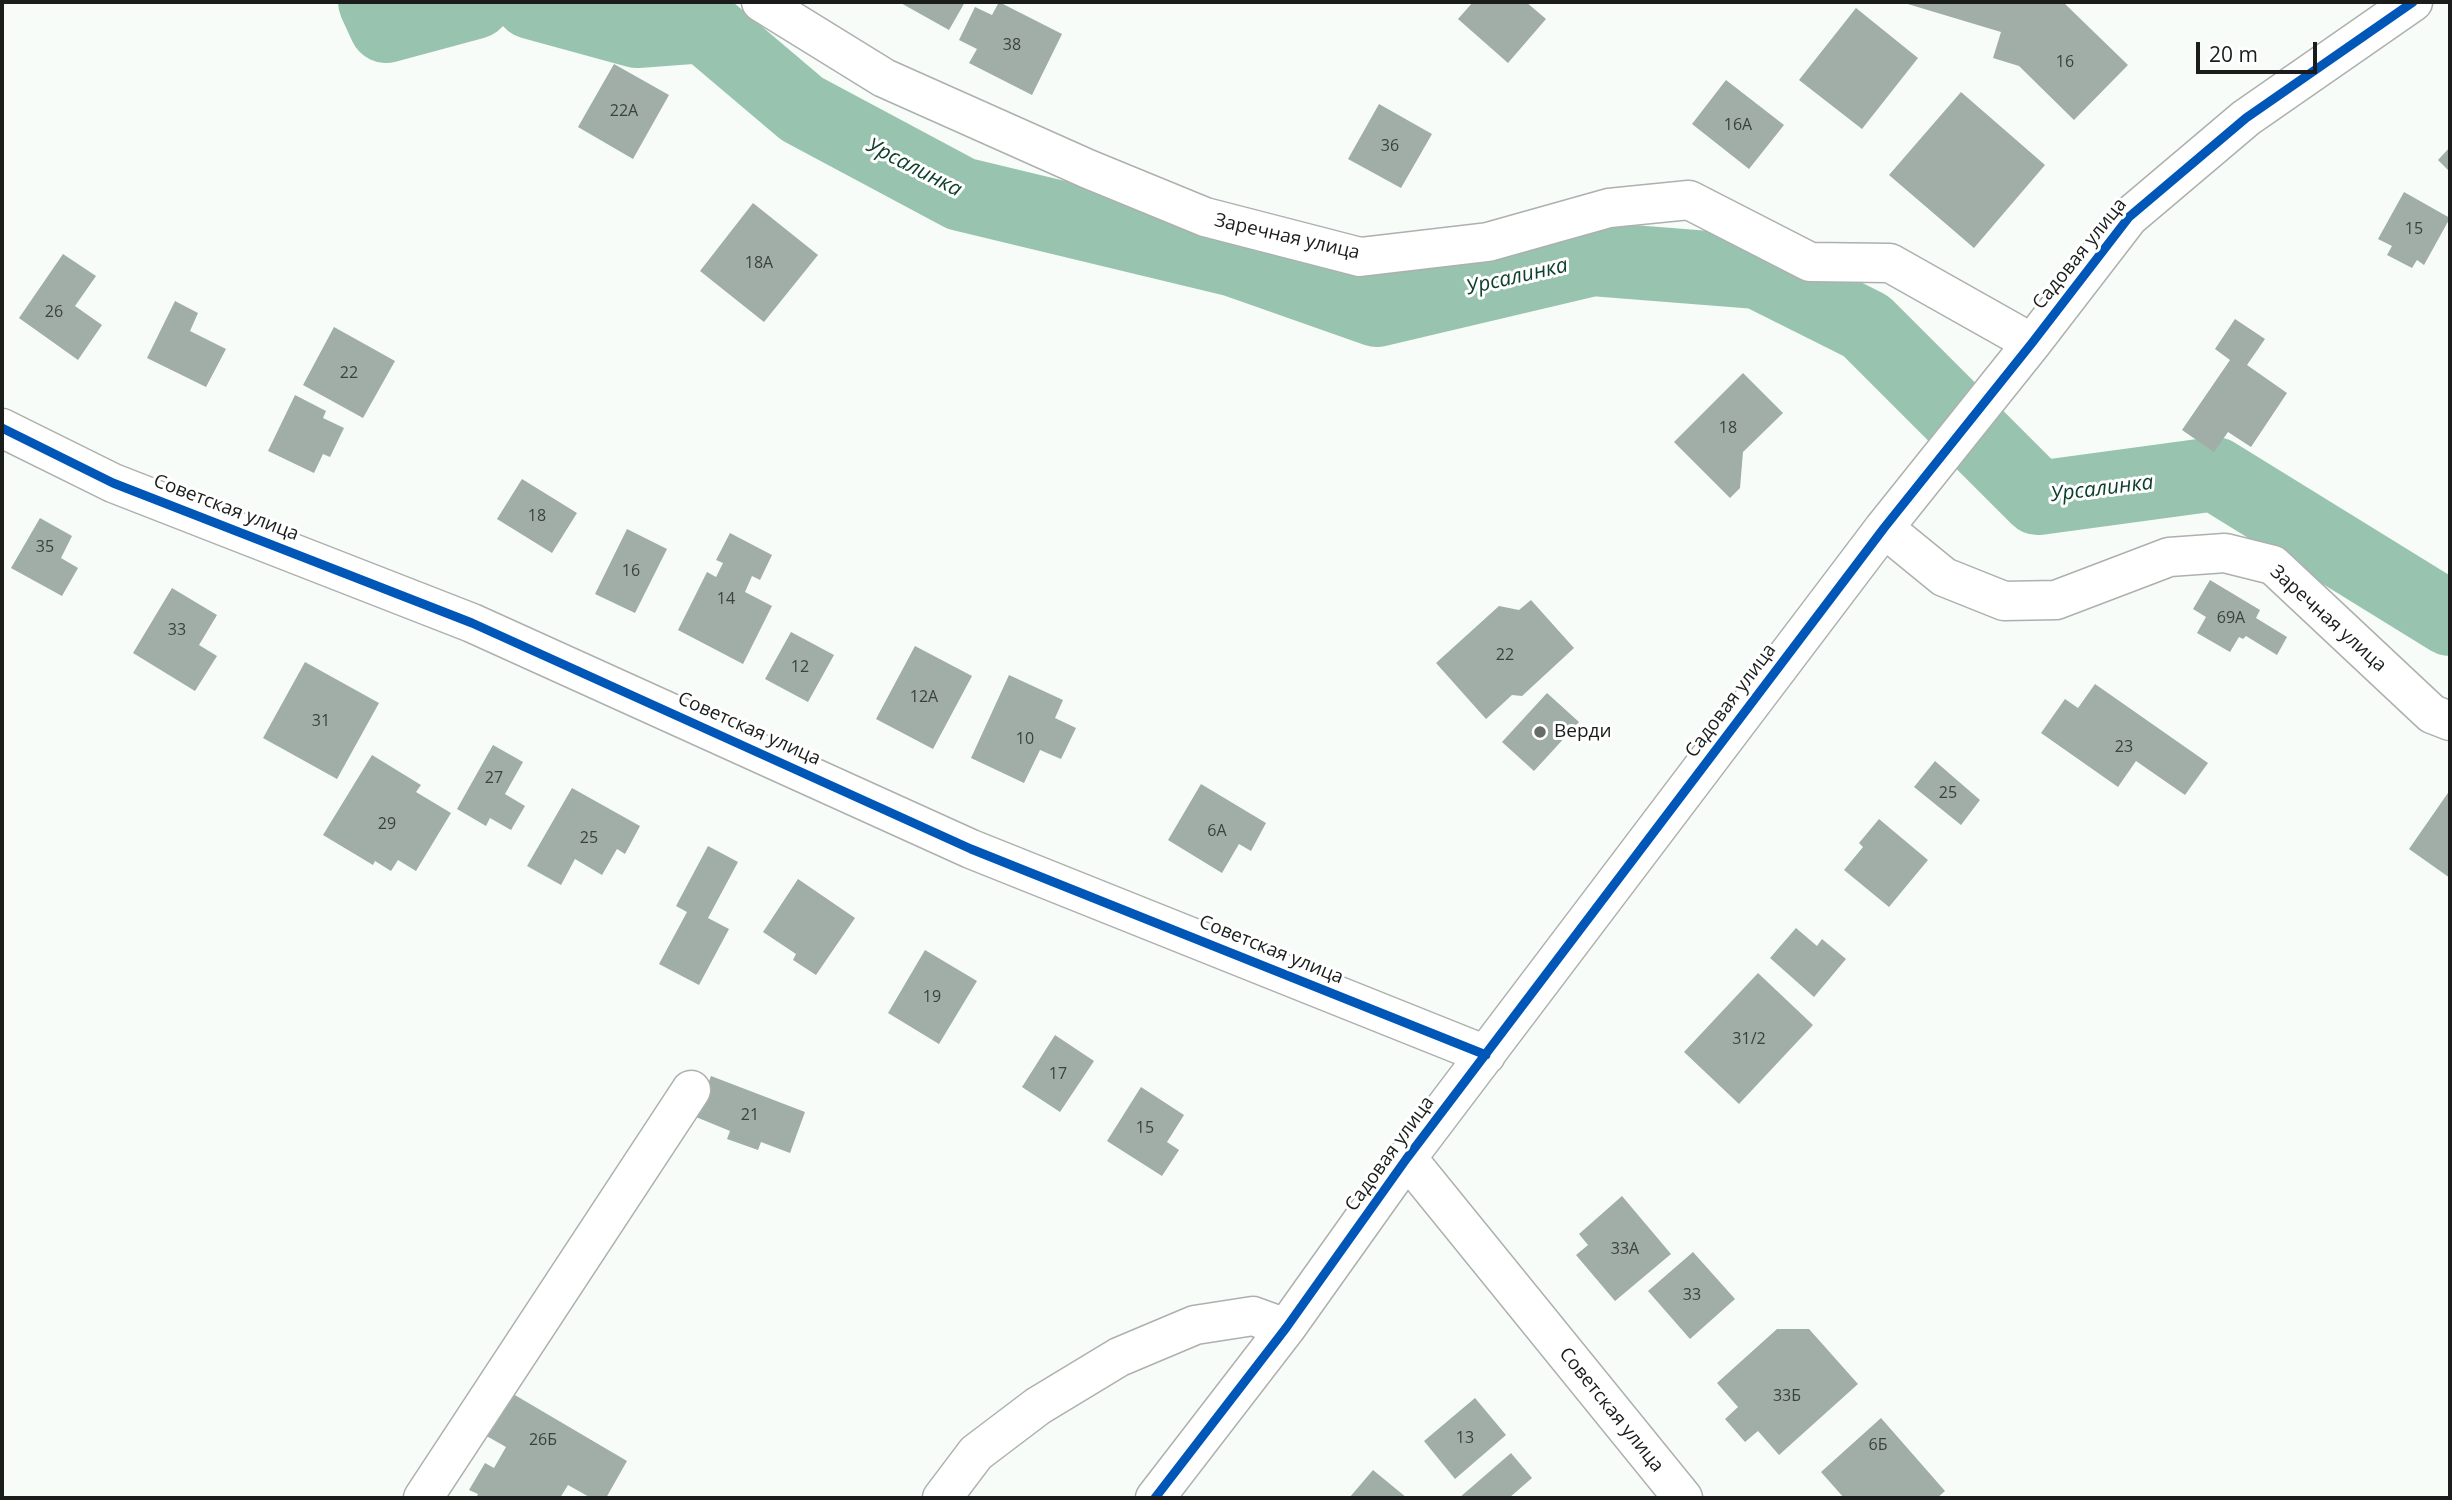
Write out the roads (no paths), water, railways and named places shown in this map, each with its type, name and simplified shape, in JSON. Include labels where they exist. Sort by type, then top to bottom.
[{"type":"street","name":"Заречная улица","points":[[761,2],[884,78],[1088,169],[1205,217],[1360,257],[1488,242],[1609,208],[1689,200],[1810,262],[1890,262],[2032,343]]},
{"type":"street","name":"Садовая улица","points":[[1155,1498],[1286,1328],[1407,1158],[1884,528],[2032,343],[2129,216],[2246,118],[2413,2]]},
{"type":"street","name":"Советская улица","points":[[2,428],[113,483],[472,623],[971,849],[1486,1055]]},
{"type":"street","name":"Заречная улица","points":[[1884,528],[1944,577],[2004,601],[2056,600],[2169,557],[2225,553],[2273,565],[2432,714],[2450,721]]},
{"type":"street","points":[[423,1498],[691,1090]]},
{"type":"street","name":"Советская улица","points":[[1407,1158],[1683,1498]]},
{"type":"street","points":[[942,1498],[976,1453],[1038,1406],[1119,1357],[1195,1325],[1253,1316],[1286,1328]]},
{"type":"waterway","name":"Урсалинка","points":[[375,2],[386,26],[475,2]]},
{"type":"waterway","name":"Урсалинка","points":[[531,2],[637,31],[704,26],[802,109],[961,194],[1235,260],[1377,310],[1593,259],[1758,272],[1866,326],[2038,498],[2215,474],[2450,619]]},
{"type":"place","name":"Верди","points":[[1540,732]]}]
